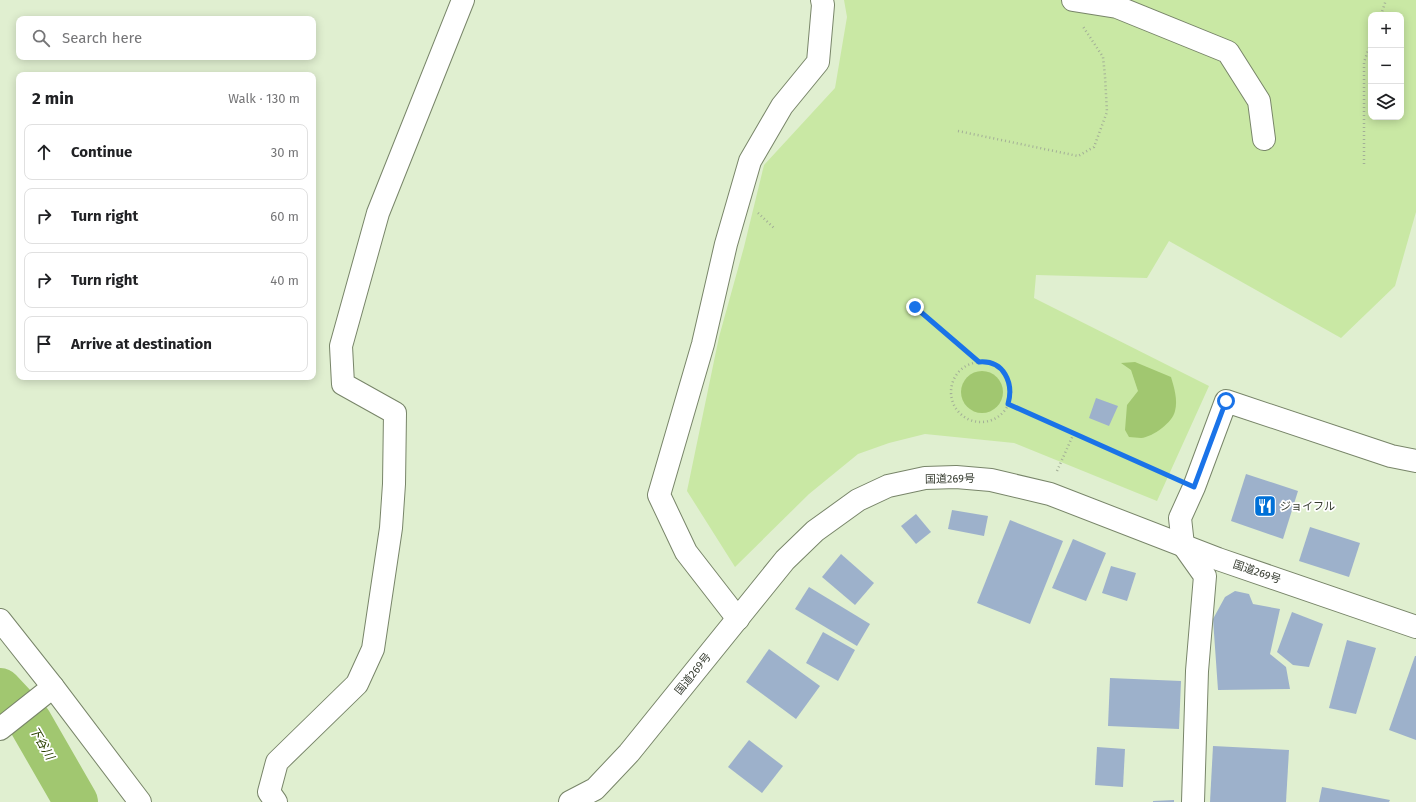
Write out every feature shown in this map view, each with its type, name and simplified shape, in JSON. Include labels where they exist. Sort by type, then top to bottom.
[{"type":"main road","points":[[276,802],[269,792],[277,762],[357,684],[373,649],[391,528],[394,484],[395,413],[343,384],[341,346],[378,214],[463,0]]},
{"type":"main road","points":[[738,618],[686,552],[659,495],[703,344],[726,244],[750,161],[782,106],[818,62],[823,5],[822,0]]},
{"type":"main road","points":[[1076,9],[1117,7],[1228,52],[1259,101],[1264,139]]},
{"type":"main road","points":[[1193,802],[1197,671],[1205,576],[1183,545],[1180,518],[1194,487],[1226,401],[1391,456],[1416,461]]},
{"type":"main road","name":"国道269号","points":[[570,802],[595,789],[629,753],[785,560],[815,531],[858,500],[888,486],[925,478],[956,477],[992,480],[1050,494],[1218,559],[1416,627]]},
{"type":"main road","points":[[0,620],[140,802]]},
{"type":"main road","points":[[0,729],[53,687]]},
{"type":"path","points":[[1382,12],[1386,0]]},
{"type":"path","points":[[958,131],[1078,156],[1094,147],[1107,112],[1103,57],[1076,9]]},
{"type":"path","points":[[1364,164],[1364,62],[1369,48]]},
{"type":"path","points":[[754,209],[774,228]]},
{"type":"path","points":[[915,307],[979,362]]},
{"type":"path","points":[[974,362],[979,362],[993,364],[1001,369],[1007,377],[1011,390],[1008,404],[1003,413],[994,419],[984,422],[974,421],[964,417],[956,410],[952,400],[951,390],[953,380],[958,372],[974,362]]},
{"type":"path","points":[[1008,404],[1194,487]]},
{"type":"path","points":[[1057,472],[1074,433]]},
{"type":"shaded area","points":[[844,0],[1416,0],[1416,212],[1395,286],[1341,338],[1169,241],[1147,278],[1036,275],[1034,298],[1209,386],[1157,501],[1014,443],[925,434],[889,443],[858,454],[809,494],[735,567],[687,491],[719,337],[744,247],[764,165],[835,88],[847,17]]},
{"type":"shaded area","points":[[1135,362],[1171,377],[1176,398],[1176,407],[1171,420],[1157,432],[1141,438],[1129,437],[1125,430],[1127,405],[1138,391],[1131,370],[1121,363]]},
{"type":"shaded area","points":[[978,371],[986,371],[994,374],[1000,380],[1003,392],[1000,404],[994,410],[986,413],[978,413],[970,410],[964,404],[961,396],[961,388],[964,380],[970,374]]},
{"type":"building","points":[[1096,398],[1118,406],[1109,426],[1089,418]]},
{"type":"building","name":"ジョイフル","points":[[1246,474],[1298,491],[1283,539],[1231,521]]},
{"type":"building","points":[[952,510],[988,516],[984,536],[948,529]]},
{"type":"building","points":[[916,514],[931,532],[916,544],[901,526]]},
{"type":"building","points":[[1010,520],[1063,541],[1030,624],[977,603]]},
{"type":"building","points":[[1310,527],[1360,543],[1349,577],[1299,561]]},
{"type":"building","points":[[1073,539],[1106,553],[1086,601],[1052,588]]},
{"type":"building","points":[[841,554],[874,583],[855,605],[822,577]]},
{"type":"building","points":[[1111,566],[1136,573],[1127,601],[1102,593]]},
{"type":"building","points":[[809,587],[870,624],[857,646],[795,609]]},
{"type":"building","points":[[1235,591],[1249,594],[1253,604],[1280,609],[1270,654],[1286,667],[1290,689],[1218,690],[1213,619],[1225,597]]},
{"type":"building","points":[[1292,612],[1323,624],[1309,667],[1293,665],[1277,652]]},
{"type":"building","points":[[823,632],[855,650],[838,681],[806,663]]},
{"type":"building","points":[[1347,640],[1376,648],[1356,714],[1329,708]]},
{"type":"building","points":[[769,649],[820,686],[796,719],[746,682]]},
{"type":"building","points":[[1416,656],[1416,740],[1389,730]]},
{"type":"building","points":[[1110,678],[1181,681],[1179,729],[1108,726]]},
{"type":"building","points":[[749,740],[783,766],[762,793],[728,767]]},
{"type":"building","points":[[1213,746],[1289,750],[1286,802],[1210,802]]},
{"type":"building","points":[[1097,747],[1125,749],[1123,787],[1095,785]]},
{"type":"building","points":[[1322,787],[1390,800],[1389,802],[1319,802]]},
{"type":"building","points":[[1174,800],[1174,802],[1153,802],[1153,801]]},
{"type":"waterway","name":"下谷川","points":[[0,690],[30,722],[76,802]]},
{"type":"place","name":"ジョイフル","points":[[1265,506]]},
{"type":"route","points":[[915,307],[979,362],[993,364],[1001,369],[1007,377],[1010,386],[1011,395],[1008,404],[1194,487],[1226,401]]}]
